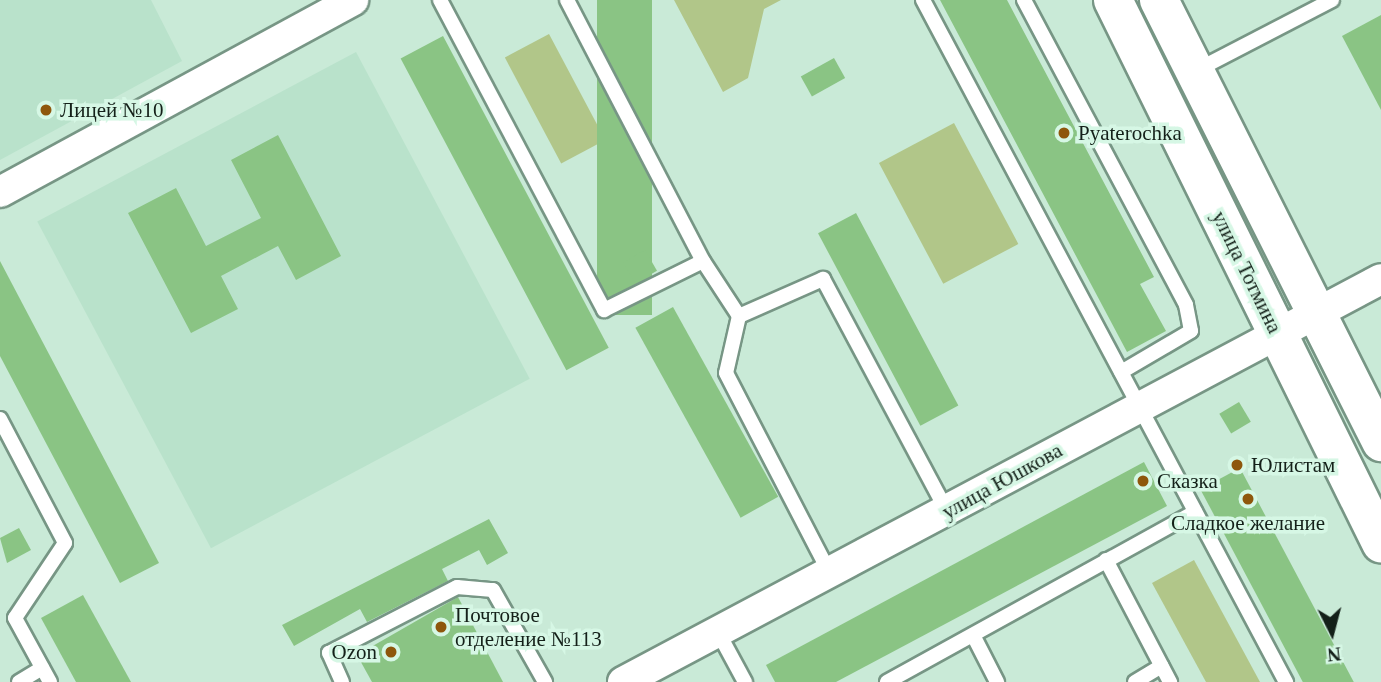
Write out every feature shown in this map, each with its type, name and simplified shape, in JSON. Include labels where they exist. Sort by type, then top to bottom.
[{"type":"main road","name":"улица Тотмина","points":[[1113,0],[1381,543]]},
{"type":"main road","name":"улица Тотмина","points":[[1159,0],[1379,434]]},
{"type":"street","points":[[0,192],[353,0]]},
{"type":"street","name":"улица Юшкова","points":[[623,682],[947,511],[1276,330],[1381,278]]},
{"type":"lane","points":[[440,0],[604,310],[704,261]]},
{"type":"lane","points":[[567,0],[704,261],[739,316],[726,373],[830,574]]},
{"type":"lane","points":[[923,0],[1286,682]]},
{"type":"lane","points":[[1024,0],[1186,305],[1191,331],[1121,372]]},
{"type":"lane","points":[[1297,0],[1304,15]]},
{"type":"lane","points":[[1194,72],[1332,0]]},
{"type":"lane","points":[[739,316],[823,279],[947,511]]},
{"type":"lane","points":[[0,419],[65,543],[15,618],[50,682]]},
{"type":"lane","points":[[887,682],[1195,512]]},
{"type":"lane","points":[[1106,560],[1170,682]]},
{"type":"lane","points":[[342,682],[329,653],[457,587],[493,590],[545,682]]},
{"type":"lane","points":[[718,632],[745,682]]},
{"type":"lane","points":[[973,635],[997,682]]},
{"type":"lane","points":[[1135,682],[1162,666]]},
{"type":"lane","points":[[19,682],[42,668]]},
{"type":"shaded area","name":"Лицей №10","points":[[0,0],[151,0],[182,61],[0,160]]},
{"type":"shaded area","points":[[356,52],[530,379],[211,548],[37,221]]},
{"type":"green space","points":[[674,0],[781,0],[764,9],[748,78],[723,92]]},
{"type":"green space","points":[[549,34],[605,140],[561,163],[505,57]]},
{"type":"green space","points":[[954,123],[1018,244],[943,284],[879,163]]},
{"type":"green space","points":[[1194,560],[1260,682],[1206,682],[1152,583]]},
{"type":"building","points":[[597,0],[652,0],[652,315],[597,315]]},
{"type":"building","points":[[940,0],[1007,0],[1154,277],[1140,284],[1166,331],[1127,352]]},
{"type":"building","points":[[1381,15],[1381,110],[1342,36]]},
{"type":"building","points":[[443,36],[609,348],[566,370],[401,59]]},
{"type":"building","points":[[834,58],[845,78],[812,97],[801,76]]},
{"type":"building","points":[[278,135],[341,256],[296,280],[278,246],[221,276],[238,309],[191,333],[128,213],[176,188],[206,246],[261,218],[231,160]]},
{"type":"building","points":[[856,213],[958,405],[920,426],[818,233]]},
{"type":"building","points":[[645,250],[657,271],[635,283],[623,262]]},
{"type":"building","points":[[0,261],[159,563],[120,583],[0,356]]},
{"type":"building","points":[[673,307],[778,497],[741,518],[635,328]]},
{"type":"building","points":[[1239,402],[1251,422],[1231,434],[1219,414]]},
{"type":"building","points":[[1144,462],[1167,506],[836,682],[775,682],[766,665]]},
{"type":"building","points":[[1240,468],[1354,682],[1303,682],[1200,489]]},
{"type":"building","points":[[489,519],[508,553],[487,565],[479,550],[442,569],[448,581],[367,622],[360,609],[294,646],[282,625]]},
{"type":"building","points":[[19,528],[31,550],[7,563],[0,538]]},
{"type":"building","points":[[83,595],[131,682],[76,682],[41,618]]},
{"type":"building","name":"Почтовое отделение №113","points":[[458,597],[503,682],[372,682],[357,655]]},
{"type":"place","name":"Лицей №10","points":[[46,110]]},
{"type":"place","name":"Pyaterochka","points":[[1064,133]]},
{"type":"place","name":"Юлистам","points":[[1237,465]]},
{"type":"place","name":"Сказка","points":[[1143,481]]},
{"type":"place","name":"Сладкое желание","points":[[1248,499]]},
{"type":"place","name":"Почтовое отделение №113","points":[[441,627]]},
{"type":"place","name":"Ozon","points":[[391,652]]}]
